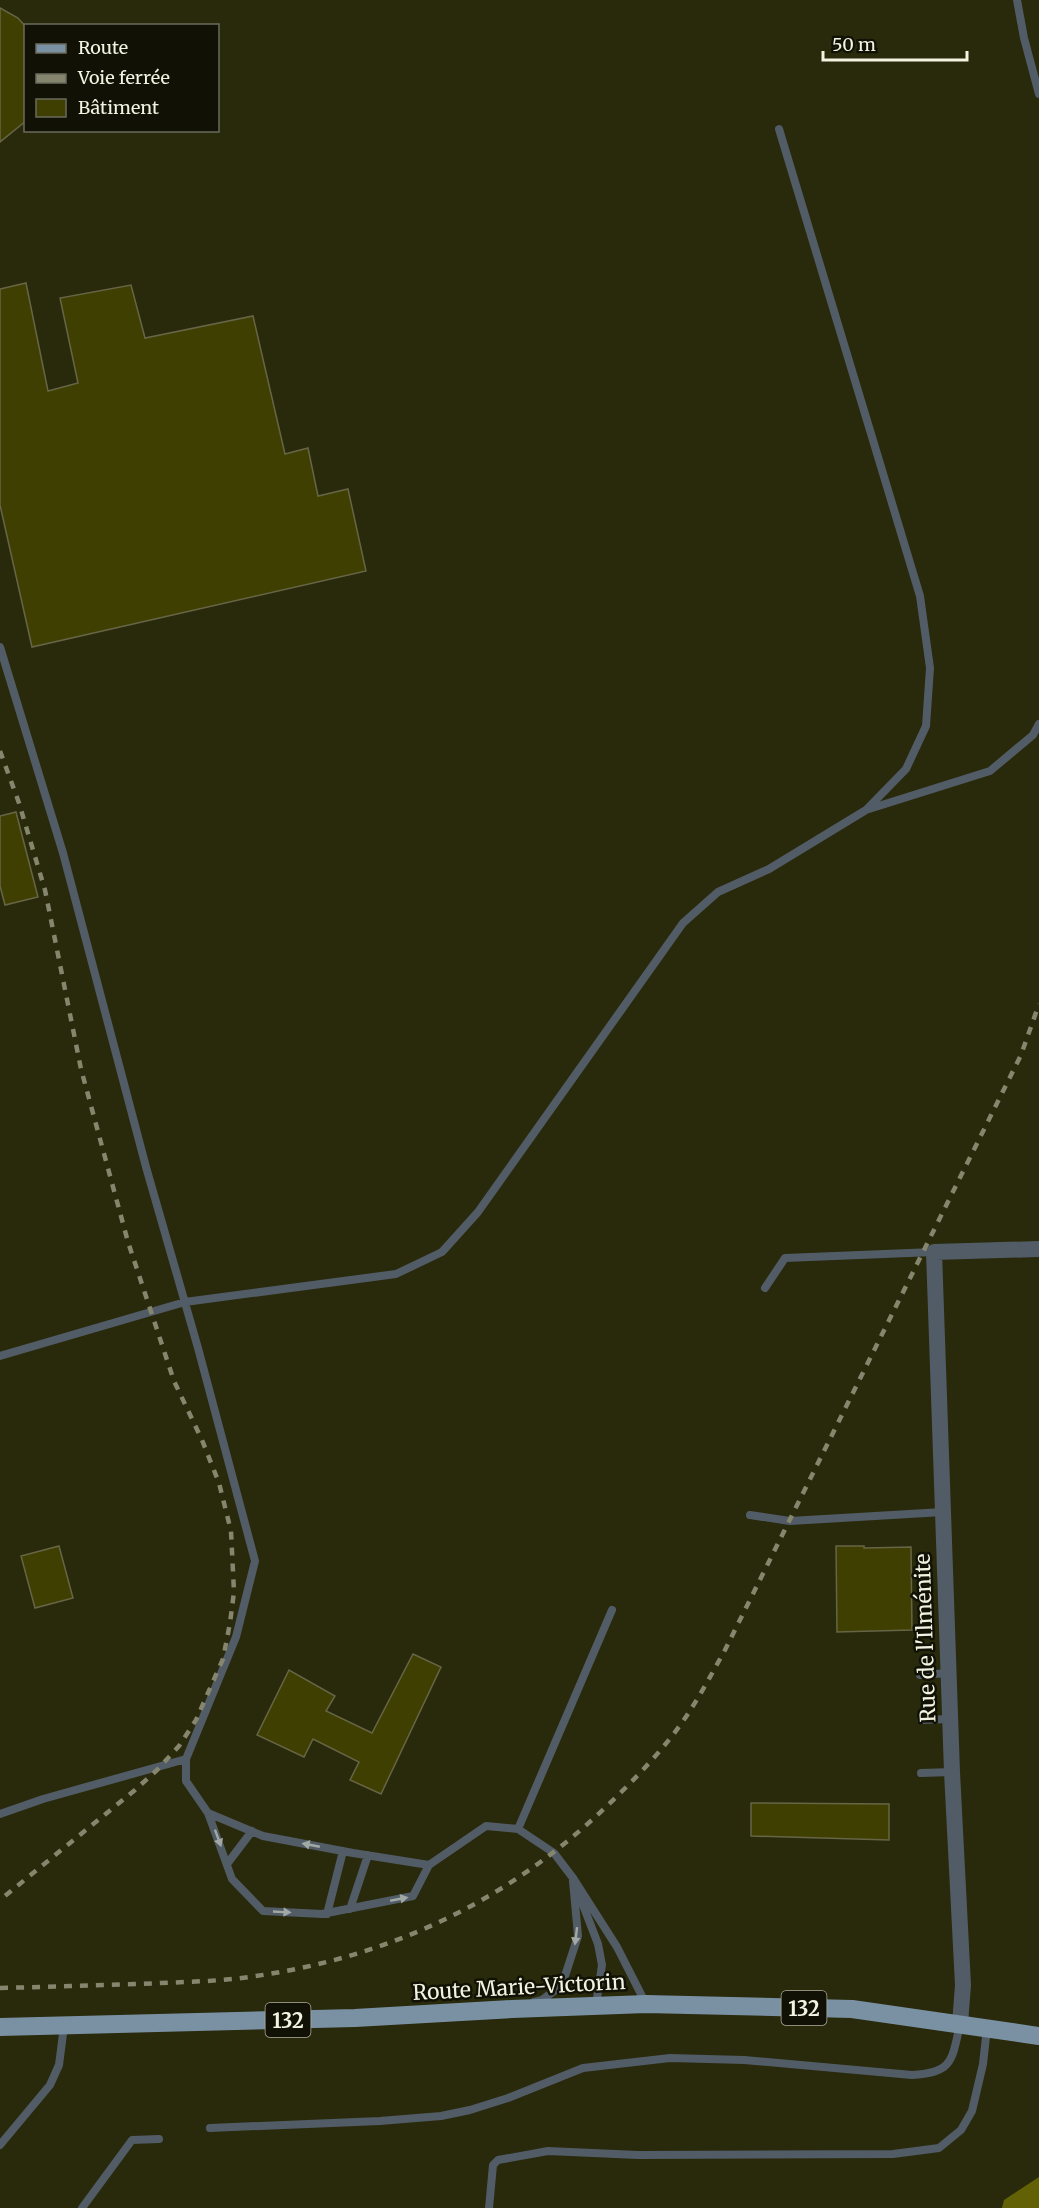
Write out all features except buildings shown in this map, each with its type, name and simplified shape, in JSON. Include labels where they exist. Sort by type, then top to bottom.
[{"type":"main road","name":"Route Marie-Victorin","points":[[0,2027],[355,2018],[646,2004],[852,2009],[1039,2036]]},
{"type":"street","points":[[934,1252],[1039,1249]]},
{"type":"street","name":"Rue de l'Ilménite","points":[[934,1252],[948,1673],[963,1985],[960,2024]]},
{"type":"lane","points":[[1017,0],[1024,38],[1039,94]]},
{"type":"lane","points":[[779,129],[920,596],[930,668],[926,726],[906,769],[866,810]]},
{"type":"lane","points":[[0,647],[63,853],[146,1167],[255,1561],[236,1637],[186,1759],[186,1780],[208,1813],[232,1879],[263,1911],[327,1914],[412,1896],[429,1864],[486,1826],[518,1829],[554,1853],[573,1878],[617,1947],[646,2004]]},
{"type":"lane","points":[[0,1356],[185,1302],[396,1274],[442,1252],[478,1212],[682,923],[718,892],[769,869],[866,810],[990,771],[1033,735],[1039,724]]},
{"type":"lane","points":[[765,1288],[786,1258],[934,1252]]},
{"type":"lane","points":[[750,1515],[790,1521],[943,1512]]},
{"type":"lane","points":[[518,1829],[612,1610]]},
{"type":"lane","points":[[921,1674],[948,1673]]},
{"type":"lane","points":[[921,1720],[950,1719]]},
{"type":"lane","points":[[0,1814],[43,1799],[186,1759]]},
{"type":"lane","points":[[921,1773],[952,1772]]},
{"type":"lane","points":[[208,1813],[263,1836],[429,1864]]},
{"type":"lane","points":[[227,1864],[252,1831]]},
{"type":"lane","points":[[327,1914],[343,1851]]},
{"type":"lane","points":[[350,1909],[368,1855]]},
{"type":"lane","points":[[573,1878],[598,1944],[602,1965],[596,2005]]},
{"type":"lane","points":[[512,2009],[542,2000],[562,1985],[578,1936],[573,1878]]},
{"type":"lane","points":[[210,2128],[380,2121],[441,2116],[508,2098],[583,2068],[670,2058],[744,2060],[912,2075],[934,2074],[946,2065],[953,2054],[960,2024]]},
{"type":"lane","points":[[0,2145],[50,2085],[59,2065],[64,2026]]},
{"type":"lane","points":[[489,2208],[493,2165],[498,2160],[548,2151],[638,2155],[893,2154],[939,2148],[961,2130],[972,2111],[983,2064],[987,2028]]},
{"type":"lane","points":[[82,2208],[132,2140],[159,2139]]},
{"type":"shaded area","points":[[1039,2177],[1039,2208],[1002,2208],[1004,2200]]},
{"type":"railway","points":[[0,751],[19,803],[45,890],[81,1069],[128,1242],[174,1381],[202,1440],[219,1483],[231,1531],[234,1592],[223,1659],[196,1720],[179,1746],[135,1790],[0,1900]]},
{"type":"railway","points":[[0,1988],[222,1980],[300,1968],[350,1956],[397,1940],[487,1897],[530,1870],[570,1839],[609,1804],[647,1766],[673,1735],[693,1706],[725,1650],[1021,1055],[1039,1004]]}]
